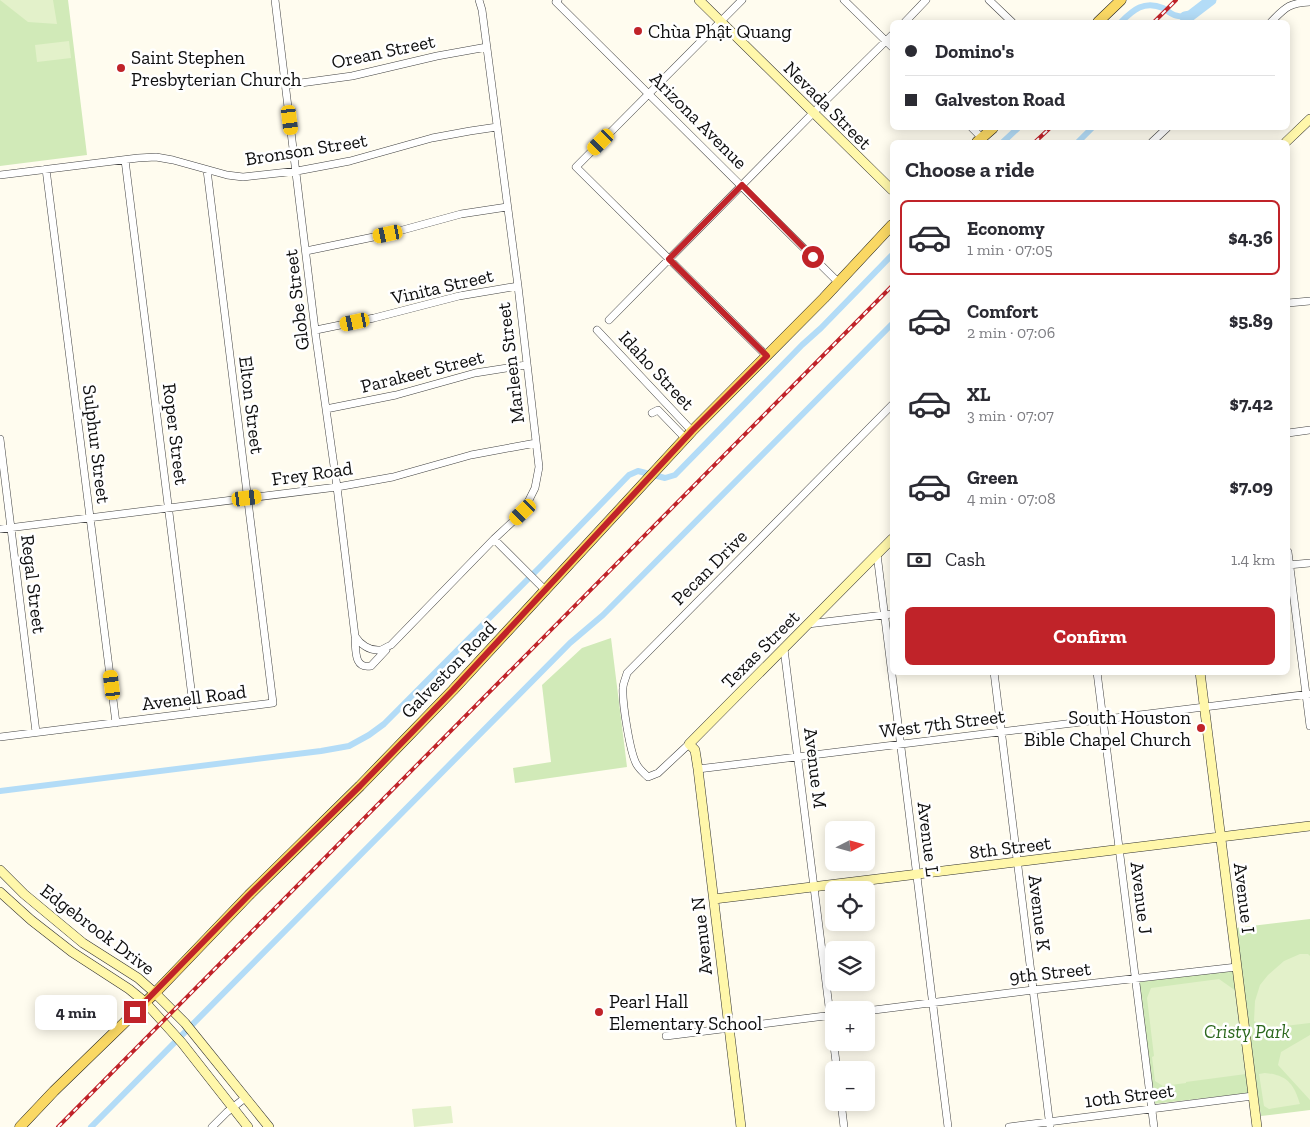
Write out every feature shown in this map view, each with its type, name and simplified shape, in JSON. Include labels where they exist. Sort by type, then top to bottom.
[{"type":"main road","points":[[1100,20],[1121,0]]},
{"type":"main road","points":[[980,140],[991,130]]},
{"type":"main road","name":"Galveston Road","points":[[20,1127],[59,1086],[155,993],[249,895],[360,786],[453,690],[689,435],[890,227]]},
{"type":"street","name":"Globe Street","points":[[275,0],[359,662],[362,666],[371,666],[391,644]]},
{"type":"street","name":"Marleen Street","points":[[391,644],[523,512],[535,488],[539,466],[518,286],[482,10],[479,0]]},
{"type":"street","name":"Nevada Street","points":[[699,0],[890,188]]},
{"type":"street","points":[[742,0],[576,167],[767,356]]},
{"type":"street","points":[[844,0],[890,40]]},
{"type":"street","points":[[906,20],[926,0]]},
{"type":"street","points":[[989,0],[1010,20]]},
{"type":"street","name":"Arizona Avenue","points":[[557,1],[839,282]]},
{"type":"street","points":[[1272,20],[1287,6],[1299,2],[1310,2]]},
{"type":"street","points":[[609,320],[813,113],[890,42]]},
{"type":"street","name":"Orean Street","points":[[286,86],[352,76],[437,56],[487,47]]},
{"type":"street","points":[[1288,140],[1310,119]]},
{"type":"street","name":"Bronson Street","points":[[0,176],[156,157],[227,175],[243,177],[297,171],[350,161],[432,138],[470,130],[497,127]]},
{"type":"street","points":[[1154,140],[1165,130]]},
{"type":"street","name":"Roper Street","points":[[125,160],[194,713]]},
{"type":"street","name":"Sulphur Street","points":[[46,170],[116,723]]},
{"type":"street","name":"Elton Street","points":[[207,170],[273,703]]},
{"type":"street","points":[[306,252],[388,234],[461,214],[507,207]]},
{"type":"street","name":"Vinita Street","points":[[316,330],[374,318],[458,296],[518,286]]},
{"type":"street","points":[[1290,303],[1310,301]]},
{"type":"street","name":"Idaho Street","points":[[597,330],[689,435]]},
{"type":"street","name":"Parakeet Street","points":[[326,409],[396,396],[475,373],[526,365]]},
{"type":"street","name":"Pecan Drive","points":[[648,777],[636,764],[631,750],[625,715],[623,687],[627,673],[890,407]]},
{"type":"street","points":[[652,414],[658,410],[689,435]]},
{"type":"street","points":[[1290,433],[1310,430]]},
{"type":"street","name":"Regal Street","points":[[0,439],[36,732]]},
{"type":"street","name":"Frey Road","points":[[0,529],[337,487],[393,477],[471,455],[536,443]]},
{"type":"street","points":[[494,539],[546,591]]},
{"type":"street","name":"Texas Street","points":[[648,777],[658,773],[689,744],[890,541]]},
{"type":"street","name":"Avenue L","points":[[877,554],[890,663]]},
{"type":"street","points":[[1290,565],[1310,562]]},
{"type":"street","points":[[1290,578],[1308,694],[1310,726]]},
{"type":"street","points":[[808,624],[890,614]]},
{"type":"street","points":[[355,636],[360,644],[370,649],[381,651],[391,644]]},
{"type":"street","name":"Avenue M","points":[[784,649],[830,1001]]},
{"type":"street","name":"Avenue L","points":[[891,675],[948,1127]]},
{"type":"street","name":"Avenue K","points":[[994,675],[1050,1125]]},
{"type":"street","name":"Avenue J","points":[[1097,675],[1154,1127]]},
{"type":"street","name":"Avenue I","points":[[1200,675],[1257,1127]]},
{"type":"street","name":"West 7th Street","points":[[698,770],[798,756],[1308,694]]},
{"type":"street","name":"Avenell Road","points":[[0,737],[273,703]]},
{"type":"street","name":"Avenue N","points":[[689,744],[695,750],[698,770],[740,1127]]},
{"type":"street","name":"8th Street","points":[[714,900],[1310,826]]},
{"type":"street","name":"Edgebrook Drive","points":[[0,870],[24,894],[83,943],[138,978],[155,993],[192,1031],[269,1127]]},
{"type":"street","name":"Edgebrook Drive","points":[[0,892],[31,920],[72,952],[129,989],[145,1002],[182,1042],[248,1127]]},
{"type":"street","points":[[57,940],[66,929]]},
{"type":"street","name":"9th Street","points":[[875,1010],[1237,967]]},
{"type":"street","points":[[666,1036],[825,1016]]},
{"type":"street","name":"10th Street","points":[[1009,1127],[1050,1125],[1151,1108],[1253,1096]]},
{"type":"street","points":[[212,1127],[245,1098]]},
{"type":"street","points":[[842,1111],[844,1127]]},
{"type":"green space","points":[[0,0],[68,0],[87,155],[0,166]]},
{"type":"green space","points":[[0,0],[53,0],[57,24],[28,22]]},
{"type":"green space","points":[[69,41],[71,58],[37,62],[35,45]]},
{"type":"green space","points":[[611,638],[627,767],[515,783],[513,768],[551,762],[542,685],[582,648]]},
{"type":"green space","name":"Cristy Park","points":[[1310,919],[1310,1110],[1261,1116],[1257,1092],[1154,1104],[1139,982],[1240,969],[1235,928]]},
{"type":"green space","points":[[1300,954],[1308,954],[1310,956],[1310,1023],[1267,1028],[1254,1021],[1255,1001],[1260,985],[1284,961]]},
{"type":"green space","points":[[1219,979],[1236,991],[1246,1074],[1163,1086],[1155,1081],[1152,1057],[1154,1056],[1147,998],[1151,988]]},
{"type":"green space","points":[[1310,1035],[1310,1100],[1278,1065],[1281,1052]]},
{"type":"green space","points":[[1265,1073],[1284,1078],[1292,1086],[1300,1104],[1269,1109],[1264,1106],[1259,1074]]},
{"type":"green space","points":[[451,1106],[453,1123],[414,1127],[412,1109]]},
{"type":"waterway","points":[[1185,17],[1190,16],[1211,0]]},
{"type":"waterway","points":[[1123,20],[1135,10],[1150,5],[1185,17],[1185,20]]},
{"type":"waterway","points":[[1005,140],[1016,130]]},
{"type":"waterway","points":[[1080,140],[1090,130]]},
{"type":"waterway","points":[[0,791],[321,751],[349,746],[369,735],[384,724],[629,475],[638,471],[665,478],[675,475],[890,257]]},
{"type":"waterway","points":[[91,1127],[570,643],[603,615],[890,326]]},
{"type":"railway","points":[[1156,20],[1176,0]]},
{"type":"railway","points":[[1037,140],[1048,130]]},
{"type":"railway","points":[[58,1127],[890,288]]},
{"type":"place","name":"Chùa Phật Quang","points":[[638,31]]},
{"type":"place","name":"Saint Stephen Presbyterian Church","points":[[121,68]]},
{"type":"place","name":"South Houston Bible Chapel Church","points":[[1201,728]]},
{"type":"place","name":"Pearl Hall Elementary School","points":[[599,1012]]},
{"type":"route","points":[[135,1012],[453,690],[692,431],[767,356],[669,259],[742,185],[813,257]]}]
